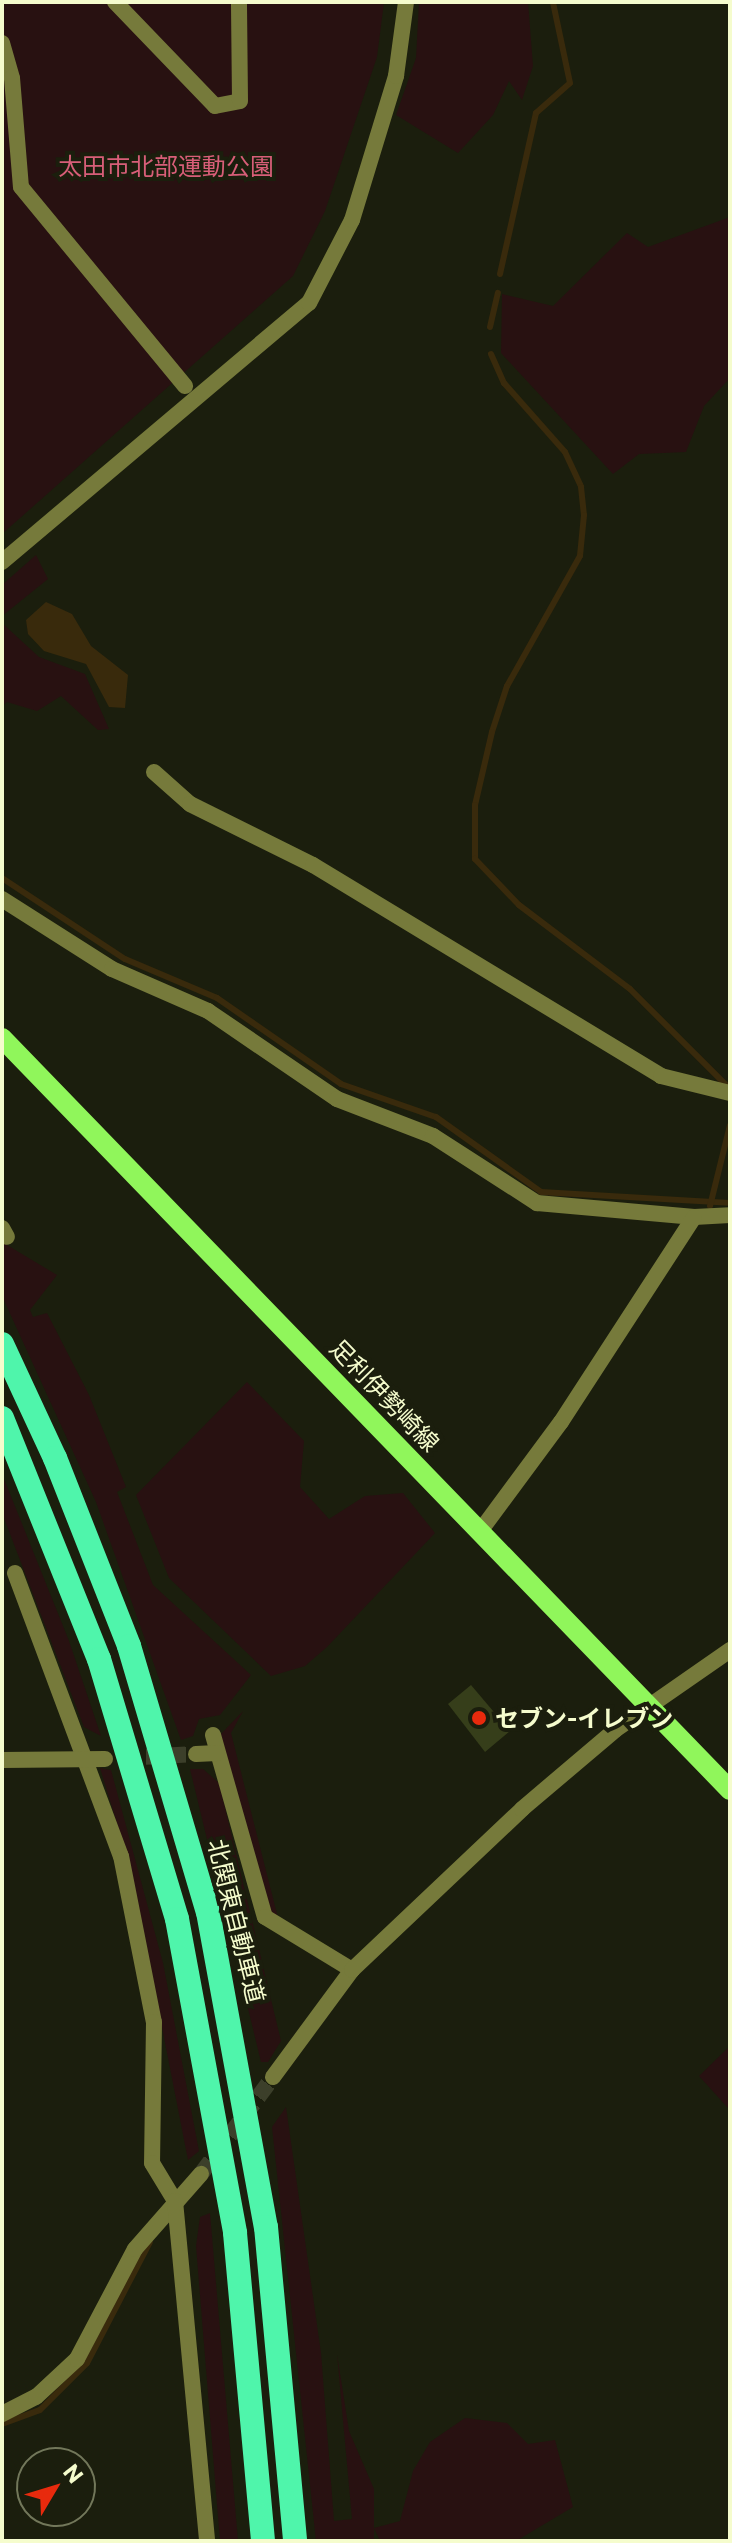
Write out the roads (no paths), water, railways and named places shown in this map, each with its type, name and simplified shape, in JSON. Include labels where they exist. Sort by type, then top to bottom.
[{"type":"highway","name":"北関東自動車道","points":[[2,1344],[55,1458],[129,1646],[208,1912],[266,2227],[295,2541]]},
{"type":"highway","points":[[2,1418],[99,1659],[177,1919],[235,2233],[263,2541]]},
{"type":"main road","name":"足利伊勢崎線","points":[[2,1038],[730,1790]]},
{"type":"street","points":[[115,2],[215,106],[240,101],[239,2]]},
{"type":"street","points":[[2,562],[309,303],[352,220],[396,76],[406,2]]},
{"type":"street","points":[[2,43],[12,78],[21,187],[185,386]]},
{"type":"street","points":[[154,772],[190,804],[313,865],[661,1076],[730,1093]]},
{"type":"street","points":[[2,899],[112,969],[208,1011],[337,1099],[433,1136],[537,1203],[694,1217],[730,1215]]},
{"type":"street","points":[[481,1530],[561,1422],[694,1217]]},
{"type":"street","points":[[15,1573],[121,1856],[141,1951],[157,2050],[152,2163],[175,2201],[207,2541]]},
{"type":"street","points":[[273,2077],[352,1970],[522,1809],[648,1708],[730,1650]]},
{"type":"street","points":[[213,1735],[265,1917],[352,1970]]},
{"type":"street","points":[[196,1754],[217,1753]]},
{"type":"street","points":[[2,1760],[105,1759]]},
{"type":"street","points":[[2,2414],[36,2397],[77,2359],[135,2249],[201,2174]]},
{"type":"waterway","points":[[500,274],[536,113],[570,83],[553,2]]},
{"type":"waterway","points":[[490,327],[498,293]]},
{"type":"waterway","points":[[491,354],[504,383],[565,452],[581,487],[584,515],[580,556],[507,686],[492,732],[475,805],[475,859],[519,905],[630,989],[730,1089]]},
{"type":"waterway","points":[[2,878],[125,959],[217,998],[341,1084],[436,1117],[541,1192],[730,1203]]},
{"type":"waterway","points":[[710,1206],[730,1125]]},
{"type":"waterway","points":[[2,2424],[40,2410],[87,2363],[150,2242]]},
{"type":"tunnel","points":[[122,1758],[196,1754]]},
{"type":"tunnel","points":[[201,2174],[273,2077]]},
{"type":"place","name":"セブン-イレブン","points":[[479,1718]]},
{"type":"park label","name":"太田市北部運動公園","points":[[166,166]]}]
